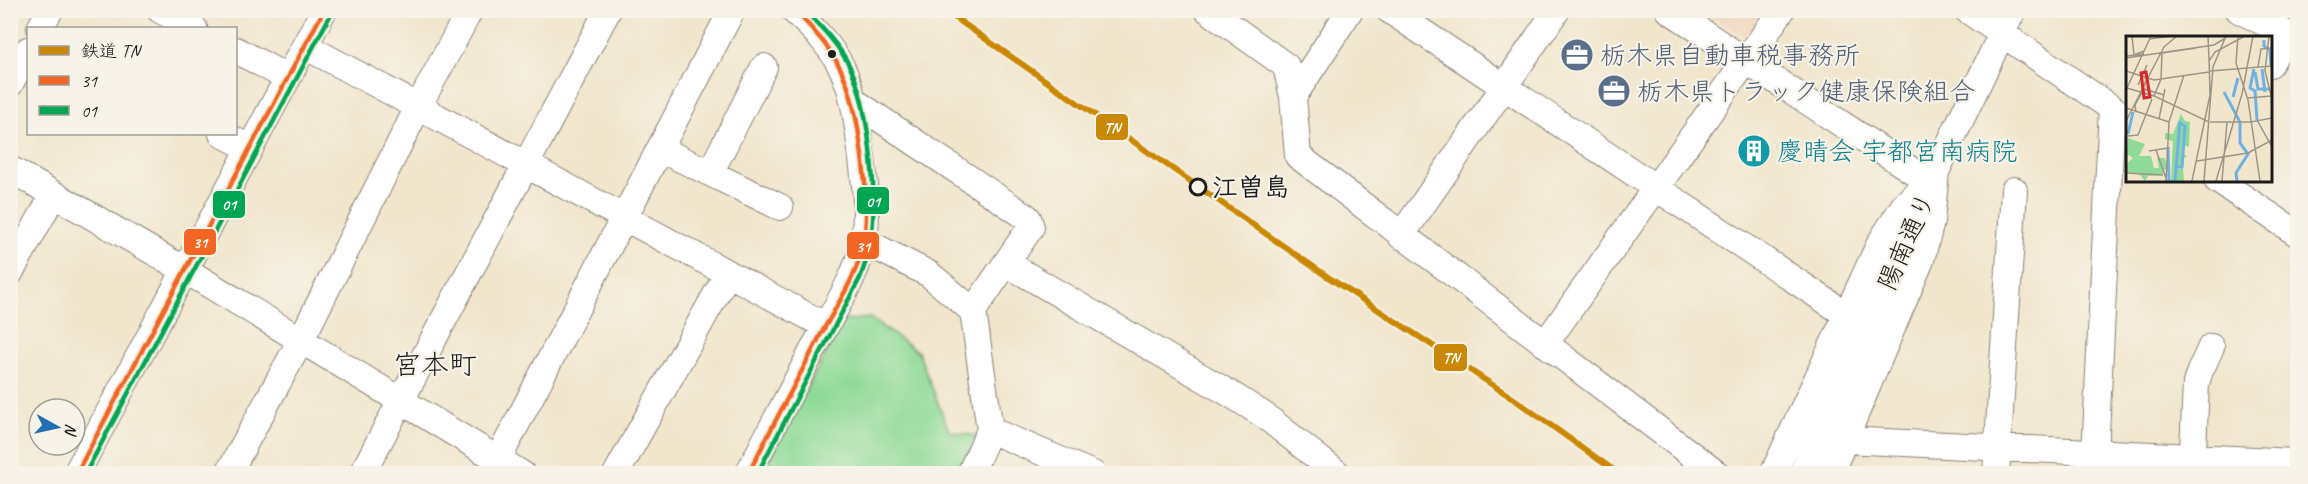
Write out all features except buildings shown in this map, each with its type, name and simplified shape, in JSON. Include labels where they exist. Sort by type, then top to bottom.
[{"type":"street","points":[[41,27],[50,10]]},
{"type":"street","points":[[76,474],[324,10]]},
{"type":"street","points":[[228,474],[302,340],[418,107],[470,10]]},
{"type":"street","points":[[362,474],[608,10]]},
{"type":"street","points":[[494,467],[732,10]]},
{"type":"street","points":[[747,474],[850,281],[864,241],[867,212],[855,102],[847,76],[835,54],[817,32],[792,10]]},
{"type":"street","points":[[1208,10],[1286,66],[1293,97],[1298,156],[1717,474]]},
{"type":"street","points":[[1293,97],[1350,10]]},
{"type":"street","points":[[1389,10],[1847,315]]},
{"type":"street","points":[[1401,236],[1557,10]]},
{"type":"street","points":[[1669,10],[1932,176]]},
{"type":"street","points":[[1545,344],[1782,10]]},
{"type":"street","points":[[1967,10],[2120,114],[2095,463]]},
{"type":"street","name":"陽南通り","points":[[1803,474],[1919,212],[1932,176],[2013,10]]},
{"type":"street","points":[[2239,10],[2287,34],[2272,62]]},
{"type":"street","points":[[305,46],[826,326]]},
{"type":"street","points":[[237,51],[288,78]]},
{"type":"street","points":[[10,84],[27,53]]},
{"type":"street","points":[[710,173],[764,67]]},
{"type":"street","points":[[855,102],[1028,218],[1031,227],[973,311]]},
{"type":"street","points":[[224,135],[250,148]]},
{"type":"street","points":[[660,149],[780,207]]},
{"type":"street","points":[[10,169],[302,340],[401,401],[494,467],[522,474]]},
{"type":"street","points":[[1773,474],[1880,243],[1903,207],[1932,176]]},
{"type":"street","points":[[1830,474],[1921,260],[1931,222],[1932,176]]},
{"type":"street","points":[[2220,182],[2298,234]]},
{"type":"street","points":[[1996,474],[2014,190]]},
{"type":"street","points":[[10,273],[54,194]]},
{"type":"street","points":[[864,241],[929,274],[973,311],[990,430],[970,474]]},
{"type":"street","points":[[1006,262],[1265,416],[1338,474]]},
{"type":"street","points":[[616,474],[728,273]]},
{"type":"street","points":[[2193,465],[2196,383],[2211,347]]},
{"type":"street","points":[[990,430],[1093,474]]},
{"type":"street","points":[[1844,440],[1997,447],[2095,463],[2193,465],[2295,462],[2294,474]]},
{"type":"shaded area","points":[[1702,11],[1777,11],[1755,42]]},
{"type":"green space","points":[[870,318],[918,352],[949,431],[976,436],[958,473],[762,474],[843,321]]},
{"type":"rail line","name":"TN","points":[[944,10],[1328,277],[1514,399],[1619,474]]},
{"type":"transit line","name":"31","points":[[76,474],[324,10]]},
{"type":"transit line","name":"31","points":[[748,474],[849,283],[859,261],[866,223],[865,181],[860,141],[847,84],[822,40],[794,10]]},
{"type":"transit line","name":"01","points":[[757,474],[860,278],[867,258],[873,220],[870,149],[855,80],[844,56],[804,10]]},
{"type":"transit line","name":"01","points":[[85,474],[331,14]]},
{"type":"place","name":"栃木県自動車税事務所","points":[[1577,55]]},
{"type":"place","name":"栃木県トラック健康保険組合","points":[[1614,91]]},
{"type":"place","name":"慶晴会 宇都宮南病院","points":[[1754,151]]},
{"type":"place","name":"江曽島","points":[[1198,187]]},
{"type":"district","name":"宮本町","points":[[435,364]]}]
